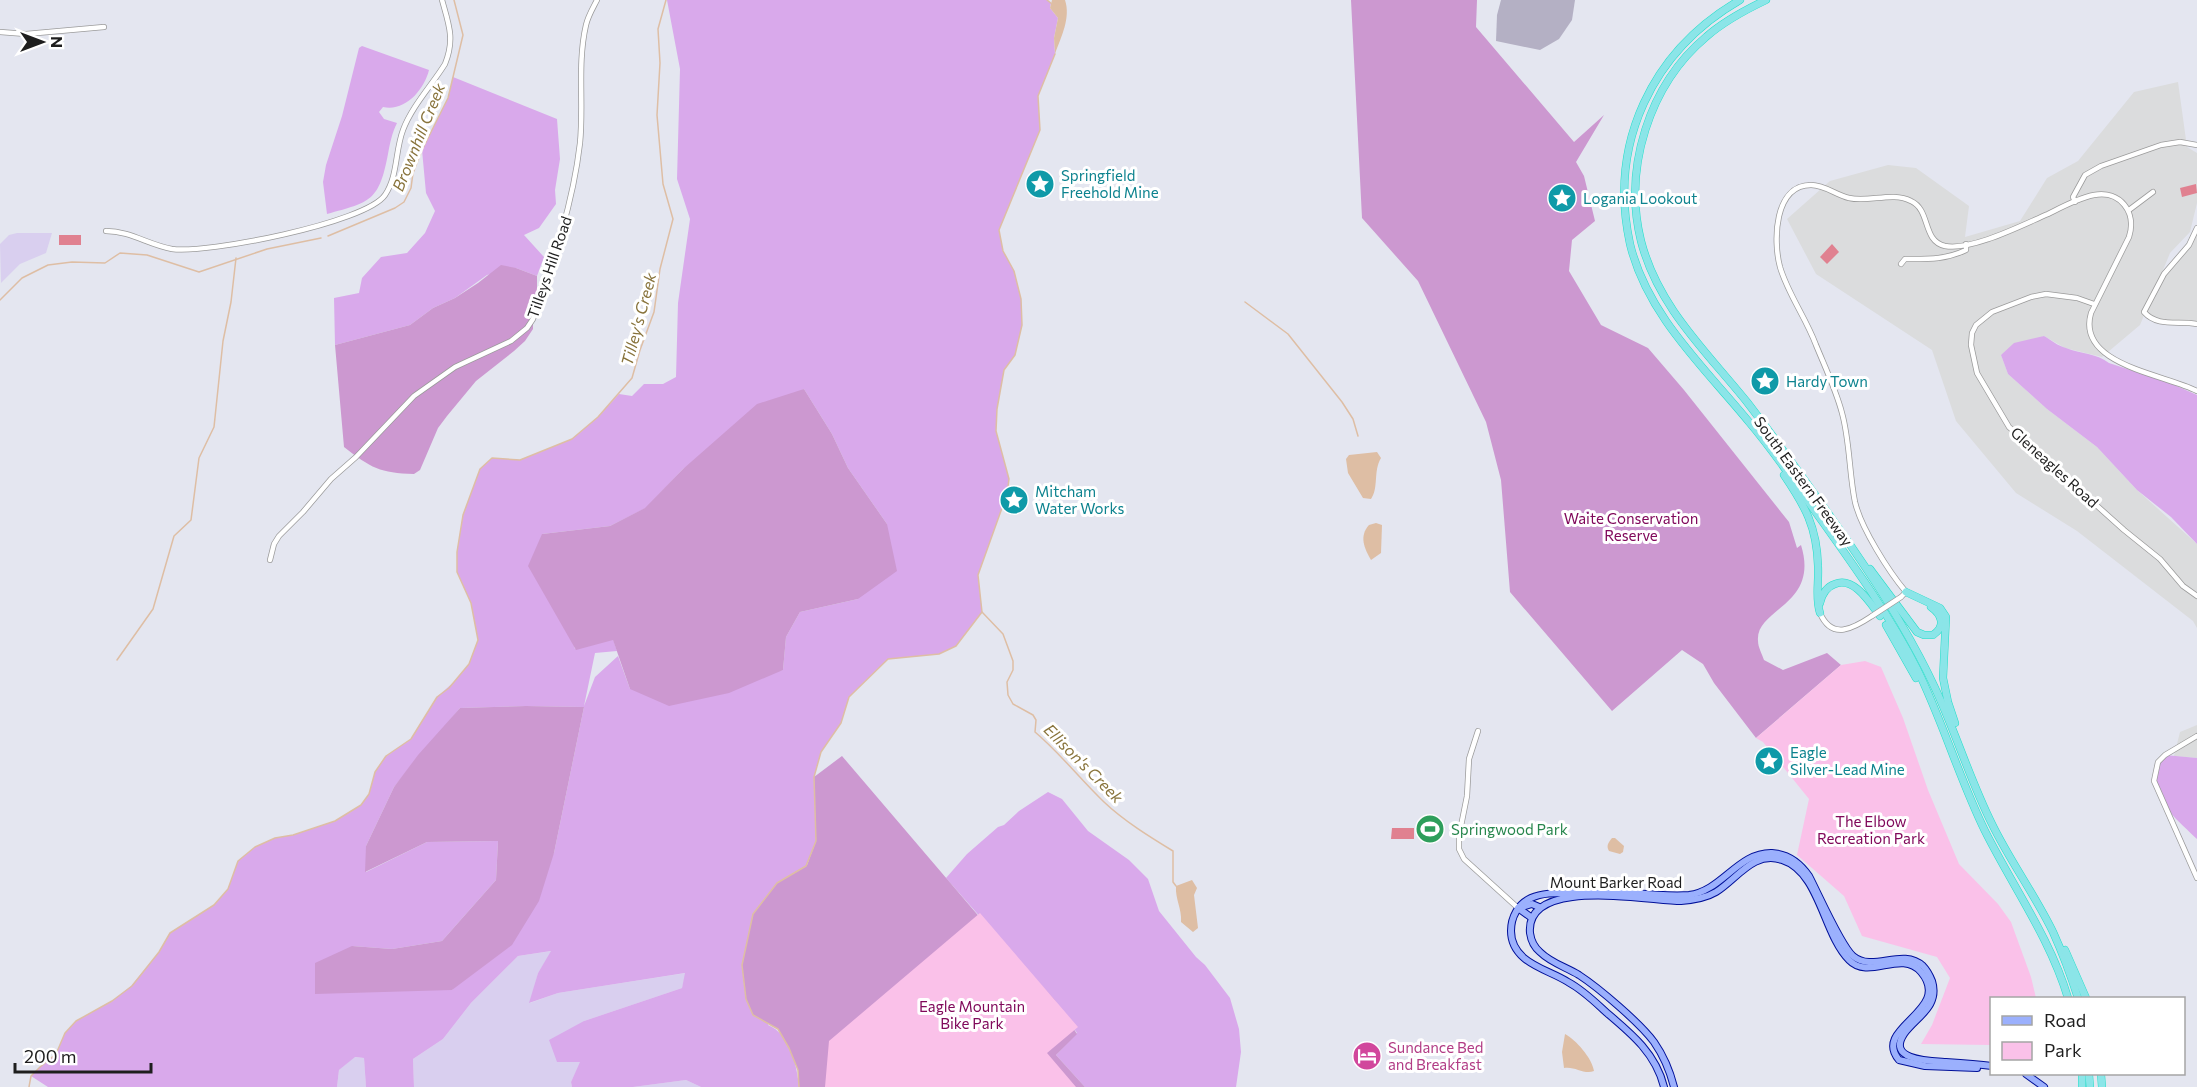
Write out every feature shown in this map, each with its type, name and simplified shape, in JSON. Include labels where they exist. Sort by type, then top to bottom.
[{"type":"highway","name":"South Eastern Freeway","points":[[1740,0],[1722,10],[1690,36],[1669,60],[1656,80],[1638,117],[1629,147],[1625,196],[1630,244],[1646,290],[1673,331],[1752,425],[1810,504],[1896,631],[1916,668],[1973,805],[1998,857],[2054,957],[2067,997]]},
{"type":"highway","name":"South Eastern Freeway","points":[[1766,0],[1744,10],[1704,38],[1688,55],[1660,96],[1645,133],[1638,165],[1636,189],[1638,221],[1647,261],[1668,304],[1682,324],[1770,432],[1853,549],[1903,625],[1925,666],[1981,802],[2003,846],[2052,931],[2071,975],[2077,997]]},
{"type":"highway","points":[[1752,425],[1800,499],[1812,524],[1817,543],[1820,614]]},
{"type":"highway","points":[[1853,549],[1880,581],[1917,632],[1927,636],[1937,632],[1941,623],[1939,614],[1904,595]]},
{"type":"highway","points":[[1820,614],[1821,600],[1826,590],[1838,583],[1847,583],[1855,587],[1883,620],[1930,700]]},
{"type":"highway","points":[[1904,595],[1940,608],[1946,617],[1943,678],[1945,692],[1981,802]]},
{"type":"highway","points":[[2052,931],[2069,957],[2085,997]]},
{"type":"main road","name":"Mount Barker Road","points":[[1518,908],[1534,897],[1554,893],[1613,891],[1692,894],[1713,887],[1738,866],[1753,858],[1771,853],[1786,856],[1802,866],[1809,876],[1851,954],[1868,962],[1894,958],[1910,959],[1922,965],[1927,971],[1933,984],[1932,999],[1925,1012],[1902,1036],[1902,1051],[1914,1059],[1990,1067]]},
{"type":"main road","name":"Mount Barker Road","points":[[1532,918],[1539,907],[1552,900],[1571,897],[1613,896],[1693,900],[1716,892],[1755,862],[1771,858],[1783,860],[1803,875],[1838,944],[1850,961],[1866,968],[1903,963],[1919,970],[1924,977],[1928,993],[1925,1004],[1893,1040],[1892,1048],[1899,1060],[1925,1066],[1990,1067]]},
{"type":"main road","points":[[1539,907],[1532,904],[1518,908],[1512,919],[1511,934],[1519,953],[1532,964],[1582,991],[1634,1036],[1653,1060],[1664,1087]]},
{"type":"main road","points":[[1518,908],[1532,918],[1530,936],[1536,949],[1591,984],[1645,1032],[1660,1053],[1674,1087]]},
{"type":"main road","points":[[2028,1075],[2046,1087]]},
{"type":"main road","points":[[2033,1075],[2046,1087]]},
{"type":"street","points":[[106,231],[119,231],[171,249],[198,250],[278,236],[325,224],[357,214],[384,198],[393,179],[403,130],[450,53],[451,34],[442,0]]},
{"type":"street","name":"Tilleys Hill Road","points":[[270,560],[274,544],[284,530],[414,396],[455,367],[511,342],[527,328],[533,319],[571,202],[581,126],[580,89],[586,23],[597,0]]},
{"type":"street","points":[[0,32],[26,34],[104,27]]},
{"type":"street","points":[[2074,202],[2073,197],[2085,175],[2102,166],[2161,145],[2180,142],[2197,145]]},
{"type":"street","points":[[1820,614],[1831,627],[1842,630],[1853,628],[1904,595],[1859,516],[1853,491],[1842,412],[1813,337],[1779,265],[1777,248],[1779,218],[1784,202],[1790,193],[1800,187],[1818,186],[1853,199],[1895,197],[1912,201],[1922,211],[1930,235],[1936,242],[1947,246],[1984,241],[2093,195],[2113,197],[2129,210],[2132,223],[2129,237],[2090,316],[2089,328],[2095,346],[2117,361],[2197,391]]},
{"type":"street","points":[[2129,210],[2153,192]]},
{"type":"street","points":[[2197,228],[2189,245],[2164,274],[2144,312],[2148,317],[2162,322],[2197,324]]},
{"type":"street","points":[[1900,264],[1905,259],[1930,260],[1947,257],[1966,250],[1966,244]]},
{"type":"street","name":"Gleneagles Road","points":[[2094,304],[2077,298],[2046,294],[2031,297],[1992,312],[1976,325],[1972,333],[1971,345],[1977,374],[2009,427],[2124,530],[2160,559],[2182,585],[2197,596]]},
{"type":"street","points":[[1478,731],[1469,759],[1467,796],[1459,836],[1459,849],[1464,859],[1518,908]]},
{"type":"street","points":[[2197,736],[2165,755],[2158,762],[2154,781],[2197,878]]},
{"type":"shaded area","points":[[667,0],[1047,0],[1051,3],[1050,8],[1058,18],[1054,38],[1055,54],[1038,96],[1040,130],[999,230],[1003,251],[1014,271],[1021,299],[1022,325],[1015,355],[1004,370],[997,409],[996,431],[1009,479],[1007,494],[978,575],[982,612],[956,646],[939,654],[888,659],[849,697],[841,723],[821,752],[814,777],[816,841],[806,866],[777,883],[768,1025],[782,1035],[791,1051],[799,1087],[701,1087],[686,1080],[633,1087],[572,1087],[571,1082],[580,1062],[557,1062],[549,1040],[584,1021],[682,988],[685,973],[558,993],[529,1003],[538,973],[551,951],[518,956],[471,1003],[443,1039],[413,1059],[414,1087],[366,1087],[364,1058],[355,1057],[339,1070],[337,1087],[48,1087],[31,1076],[56,1054],[65,1033],[76,1021],[112,1001],[131,986],[159,952],[170,933],[214,905],[228,889],[238,861],[255,847],[275,838],[293,835],[335,821],[361,805],[369,794],[375,772],[385,757],[411,739],[437,697],[469,664],[478,640],[471,603],[457,572],[457,552],[463,515],[480,469],[492,458],[520,460],[572,439],[598,417],[619,394],[632,396],[644,384],[663,384],[676,377],[678,303],[690,219],[677,179],[680,69]],"holes":[[[804,389],[832,434],[848,468],[887,524],[858,599],[800,612],[786,637],[783,670],[630,689],[618,656],[595,677],[584,706],[595,653],[617,651],[613,639],[575,649],[542,534],[610,526],[646,508],[683,469]],[[584,707],[554,853],[452,990],[352,946],[392,949],[442,941],[496,880],[498,841],[427,842],[366,872],[366,846],[394,787],[460,708]]]},
{"type":"shaded area","points":[[1052,0],[1065,0],[1067,7],[1064,27],[1055,54],[1054,38],[1058,18],[1050,8]]},
{"type":"shaded area","points":[[1501,0],[1575,0],[1572,20],[1559,39],[1540,50],[1496,41],[1497,15]]},
{"type":"shaded area","points":[[362,46],[429,70],[423,85],[412,98],[399,106],[383,107],[379,112],[384,119],[397,123],[391,138],[385,170],[376,190],[363,202],[327,214],[323,182],[326,165],[342,116],[359,48]]},
{"type":"shaded area","points":[[453,77],[557,119],[560,159],[555,190],[556,204],[539,228],[524,235],[544,257],[537,276],[516,268],[487,275],[455,298],[433,308],[410,325],[335,345],[334,298],[359,293],[362,278],[381,257],[407,253],[425,233],[435,211],[426,193],[422,150],[448,98]]},
{"type":"shaded area","points":[[2178,82],[2187,147],[2197,153],[2197,203],[2190,232],[2170,253],[2152,297],[2164,274],[2181,256],[2197,228],[2197,324],[2162,323],[2145,313],[2140,325],[2102,357],[2065,348],[2044,336],[2001,355],[2008,374],[2047,409],[2097,447],[2137,490],[2197,544],[2197,628],[2193,621],[2077,531],[2016,493],[1956,421],[1932,350],[1816,274],[1787,219],[1830,181],[1888,165],[1916,168],[1969,206],[1965,237],[2020,221],[2047,178],[2078,161],[2134,92]]},
{"type":"shaded area","points":[[2196,184],[2197,193],[2182,197],[2180,188]]},
{"type":"shaded area","points":[[52,233],[46,253],[20,264],[1,283],[0,244],[9,235]]},
{"type":"shaded area","points":[[59,235],[81,235],[81,245],[59,245]]},
{"type":"shaded area","points":[[1832,244],[1839,252],[1827,264],[1820,257]]},
{"type":"shaded area","points":[[2044,336],[2063,347],[2099,357],[2109,363],[2170,383],[2197,395],[2197,544],[2171,517],[2137,490],[2097,447],[2047,409],[2008,374],[2001,355],[2014,343]]},
{"type":"shaded area","points":[[1377,452],[1381,458],[1373,495],[1371,499],[1363,498],[1348,473],[1346,459],[1349,455]]},
{"type":"shaded area","points":[[1376,523],[1382,525],[1381,553],[1371,560],[1363,538],[1369,525]]},
{"type":"shaded area","points":[[2197,725],[2197,758],[2174,756],[2180,732]]},
{"type":"shaded area","points":[[2165,755],[2197,758],[2197,839],[2168,809],[2157,792],[2155,772]]},
{"type":"shaded area","points":[[1048,792],[1062,799],[1088,831],[1129,860],[1148,879],[1159,911],[1230,998],[1239,1029],[1241,1052],[1236,1087],[1085,1087],[1056,1055],[1077,1033],[1055,1002],[946,878],[967,854],[998,827],[1004,825],[1019,811]]},
{"type":"shaded area","points":[[1392,828],[1414,828],[1414,839],[1391,839]]},
{"type":"shaded area","points":[[1612,838],[1624,846],[1620,854],[1608,849]]},
{"type":"shaded area","points":[[1192,880],[1197,888],[1194,895],[1198,928],[1193,932],[1181,922],[1176,891],[1176,886]]},
{"type":"shaded area","points":[[552,951],[538,973],[530,1003],[558,993],[686,973],[682,988],[584,1021],[581,1062],[571,1082],[572,1087],[414,1087],[413,1059],[443,1039],[471,1003],[518,956]]},
{"type":"shaded area","points":[[1565,1034],[1583,1050],[1594,1071],[1564,1068],[1562,1052]]},
{"type":"shaded area","points":[[354,1057],[364,1058],[366,1087],[337,1087],[339,1070]]},
{"type":"shaded area","points":[[686,1080],[701,1087],[633,1087]]},
{"type":"green space","name":"Waite Conservation Reserve","points":[[1351,0],[1477,0],[1476,27],[1574,142],[1604,115],[1576,162],[1584,176],[1595,221],[1572,240],[1569,271],[1601,325],[1648,348],[1684,390],[1789,522],[1797,548],[1801,545],[1804,565],[1802,581],[1786,604],[1766,621],[1760,630],[1758,643],[1764,660],[1783,670],[1827,653],[1841,665],[1756,738],[1714,683],[1703,664],[1682,650],[1612,711],[1510,592],[1501,480],[1486,422],[1418,281],[1362,218]]},
{"type":"green space","points":[[501,265],[537,276],[537,305],[533,329],[525,341],[476,381],[447,416],[438,428],[420,470],[414,474],[384,471],[369,465],[344,447],[335,345],[410,325],[433,308],[455,298],[478,283]]},
{"type":"green space","points":[[804,389],[832,434],[848,468],[887,524],[897,571],[858,599],[800,612],[786,637],[783,670],[729,693],[669,706],[630,689],[613,640],[576,650],[528,566],[542,534],[610,526],[645,508],[683,469],[757,404]]},
{"type":"green space","name":"The Elbow Recreation Park","points":[[1865,661],[1881,667],[1959,864],[1998,904],[2011,922],[2036,997],[1990,997],[1990,1045],[1921,1044],[1932,1025],[1950,978],[1937,957],[1862,936],[1844,896],[1797,855],[1809,799],[1763,742],[1756,738],[1841,665]]},
{"type":"green space","points":[[584,707],[554,853],[539,901],[512,945],[452,990],[315,994],[315,963],[352,946],[392,949],[442,941],[496,880],[498,841],[427,842],[365,872],[366,846],[394,787],[418,755],[460,708]]},
{"type":"green space","points":[[842,756],[982,920],[1054,999],[1077,1034],[1056,1055],[1085,1087],[799,1087],[798,1070],[778,1029],[753,1015],[746,999],[742,965],[753,914],[777,883],[807,865],[816,841],[814,777]]},
{"type":"green space","name":"Eagle Mountain Bike Park","points":[[980,913],[1078,1027],[1047,1053],[1076,1087],[825,1087],[829,1041]]},
{"type":"waterway","name":"Brownhill Creek","points":[[328,236],[395,208],[404,202],[411,188],[413,173],[422,150],[448,98],[463,35],[454,0]]},
{"type":"waterway","name":"Tilley's Creek","points":[[29,1087],[31,1076],[56,1054],[65,1033],[76,1021],[112,1001],[132,986],[159,952],[170,933],[214,905],[228,889],[238,861],[255,847],[275,838],[293,835],[335,821],[361,805],[369,794],[375,772],[386,756],[411,739],[437,697],[449,688],[469,664],[478,640],[471,603],[457,572],[457,552],[463,515],[480,469],[492,458],[520,460],[572,439],[598,417],[632,378],[654,312],[660,269],[673,219],[663,184],[657,115],[660,63],[658,29],[666,0]]},
{"type":"waterway","name":"Ellison's Creek","points":[[1047,0],[1052,4]]},
{"type":"waterway","name":"Ellison's Creek","points":[[1055,54],[1038,96],[1040,130],[999,230],[1003,251],[1014,271],[1021,299],[1022,325],[1015,355],[1004,370],[997,409],[996,431],[1009,479],[1007,494],[978,575],[982,612],[1003,634],[1013,661],[1013,670],[1007,682],[1008,695],[1013,704],[1033,715],[1036,720],[1035,732],[1104,802],[1129,822],[1173,851],[1173,882],[1176,886]]},
{"type":"waterway","name":"Brownhill Creek","points":[[0,300],[22,278],[48,265],[72,262],[105,263],[120,253],[147,255],[199,272],[267,249],[321,238]]},
{"type":"waterway","points":[[117,660],[153,609],[174,536],[191,520],[199,458],[214,427],[223,341],[231,302],[236,258]]},
{"type":"waterway","points":[[1245,302],[1288,334],[1342,402],[1353,419],[1358,436]]},
{"type":"waterway","points":[[799,1087],[798,1070],[778,1029],[753,1015],[746,999],[742,965],[753,914],[777,883],[806,866],[816,841],[814,777],[821,752],[841,723],[849,697],[888,659],[939,654],[956,646],[982,612]]},
{"type":"place","name":"Springfield Freehold Mine","points":[[1040,184]]},
{"type":"place","name":"Logania Lookout","points":[[1562,198]]},
{"type":"place","name":"Hardy Town","points":[[1765,381]]},
{"type":"place","name":"Mitcham Water Works","points":[[1014,500]]},
{"type":"place","name":"Eagle Silver-Lead Mine","points":[[1769,761]]},
{"type":"place","name":"Springwood Park","points":[[1430,829]]},
{"type":"place","name":"Sundance Bed and Breakfast","points":[[1367,1056]]}]
